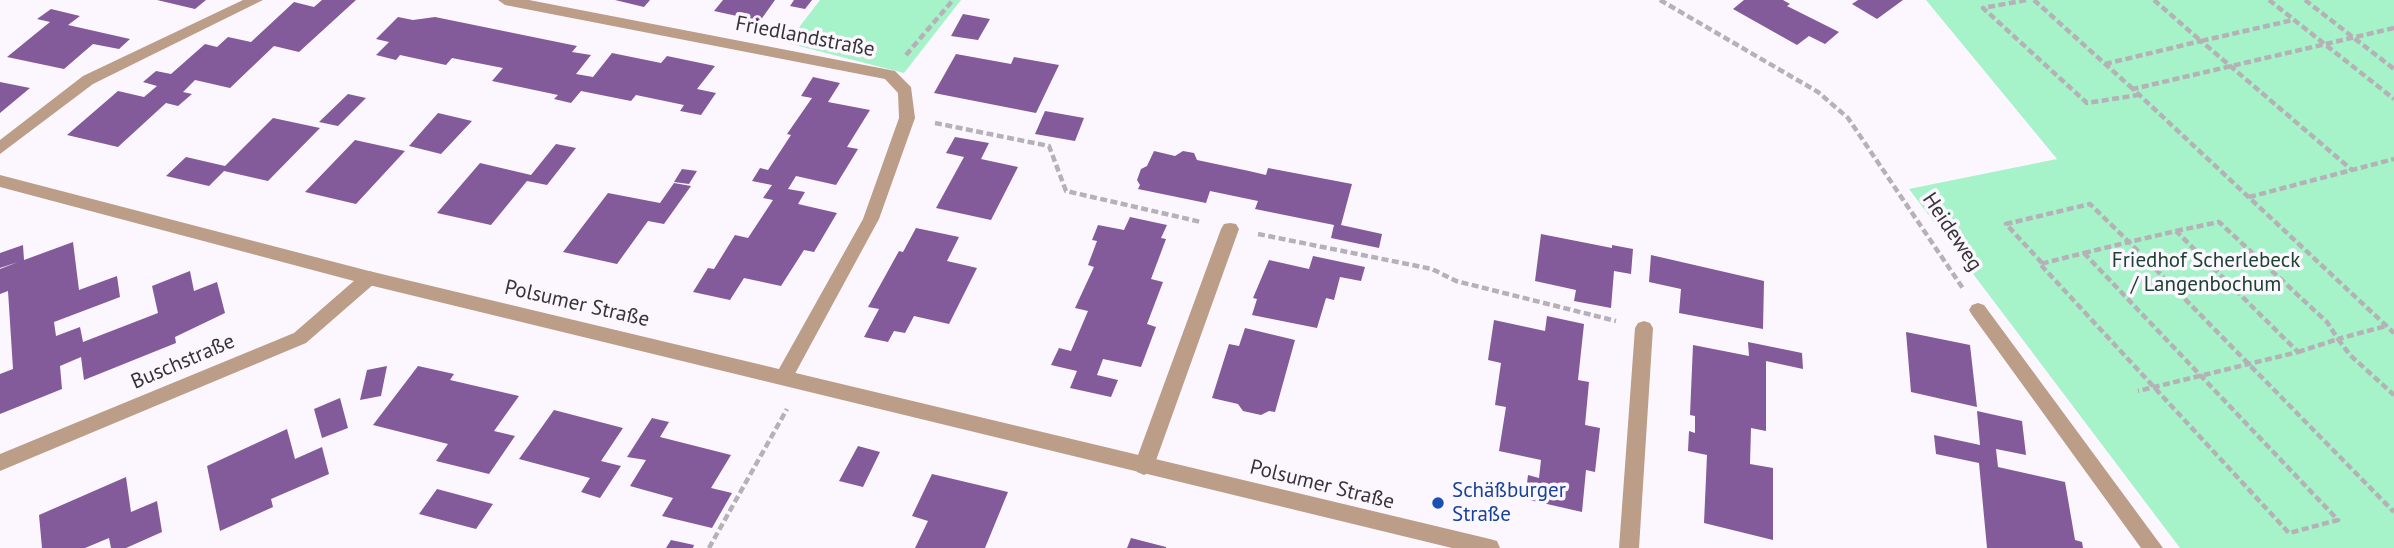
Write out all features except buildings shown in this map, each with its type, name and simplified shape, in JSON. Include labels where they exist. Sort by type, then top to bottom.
[{"type":"street","points":[[0,148],[88,80],[213,18],[256,0]]},
{"type":"street","name":"Friedlandstraße","points":[[505,0],[890,75],[906,91],[906,118],[872,219],[793,378]]},
{"type":"street","name":"Polsumer Straße","points":[[0,181],[369,278],[1490,548]]},
{"type":"street","points":[[1144,466],[1230,229]]},
{"type":"street","name":"Buschstraße","points":[[0,463],[300,338],[369,278]]},
{"type":"street","points":[[1978,310],[2154,548]]},
{"type":"street","points":[[1629,548],[1644,328]]},
{"type":"path","points":[[890,75],[953,0]]},
{"type":"path","name":"Heideweg","points":[[1660,0],[1818,92],[1848,117],[1978,310]]},
{"type":"path","points":[[2026,0],[1983,8],[2087,103],[2139,95]]},
{"type":"path","points":[[2034,0],[2394,333]]},
{"type":"path","points":[[2154,0],[2352,170]]},
{"type":"path","points":[[2269,0],[2394,99]]},
{"type":"path","points":[[2305,0],[2394,69]]},
{"type":"path","points":[[2105,64],[2294,19]]},
{"type":"path","points":[[2133,89],[2394,28]]},
{"type":"path","points":[[906,118],[1049,146],[1066,191],[1230,229],[1432,269],[1456,281],[1644,328]]},
{"type":"path","points":[[2249,198],[2394,159]]},
{"type":"path","points":[[2084,253],[2338,520],[2288,533],[2006,224],[2090,204],[2393,509]]},
{"type":"path","points":[[2042,263],[2219,222],[2327,321],[2350,355],[2394,395]]},
{"type":"path","points":[[2176,231],[2298,352]]},
{"type":"path","points":[[2137,391],[2298,352],[2386,326]]},
{"type":"path","points":[[709,548],[793,378]]},
{"type":"green space","points":[[820,0],[961,0],[904,73],[787,43]]},
{"type":"green space","name":"Friedhof Scherlebeck / Langenbochum","points":[[1926,0],[2394,0],[2394,548],[2180,548],[1909,189],[2057,159]]},
{"type":"place","name":"Schäßburger Straße","points":[[1438,503]]}]
